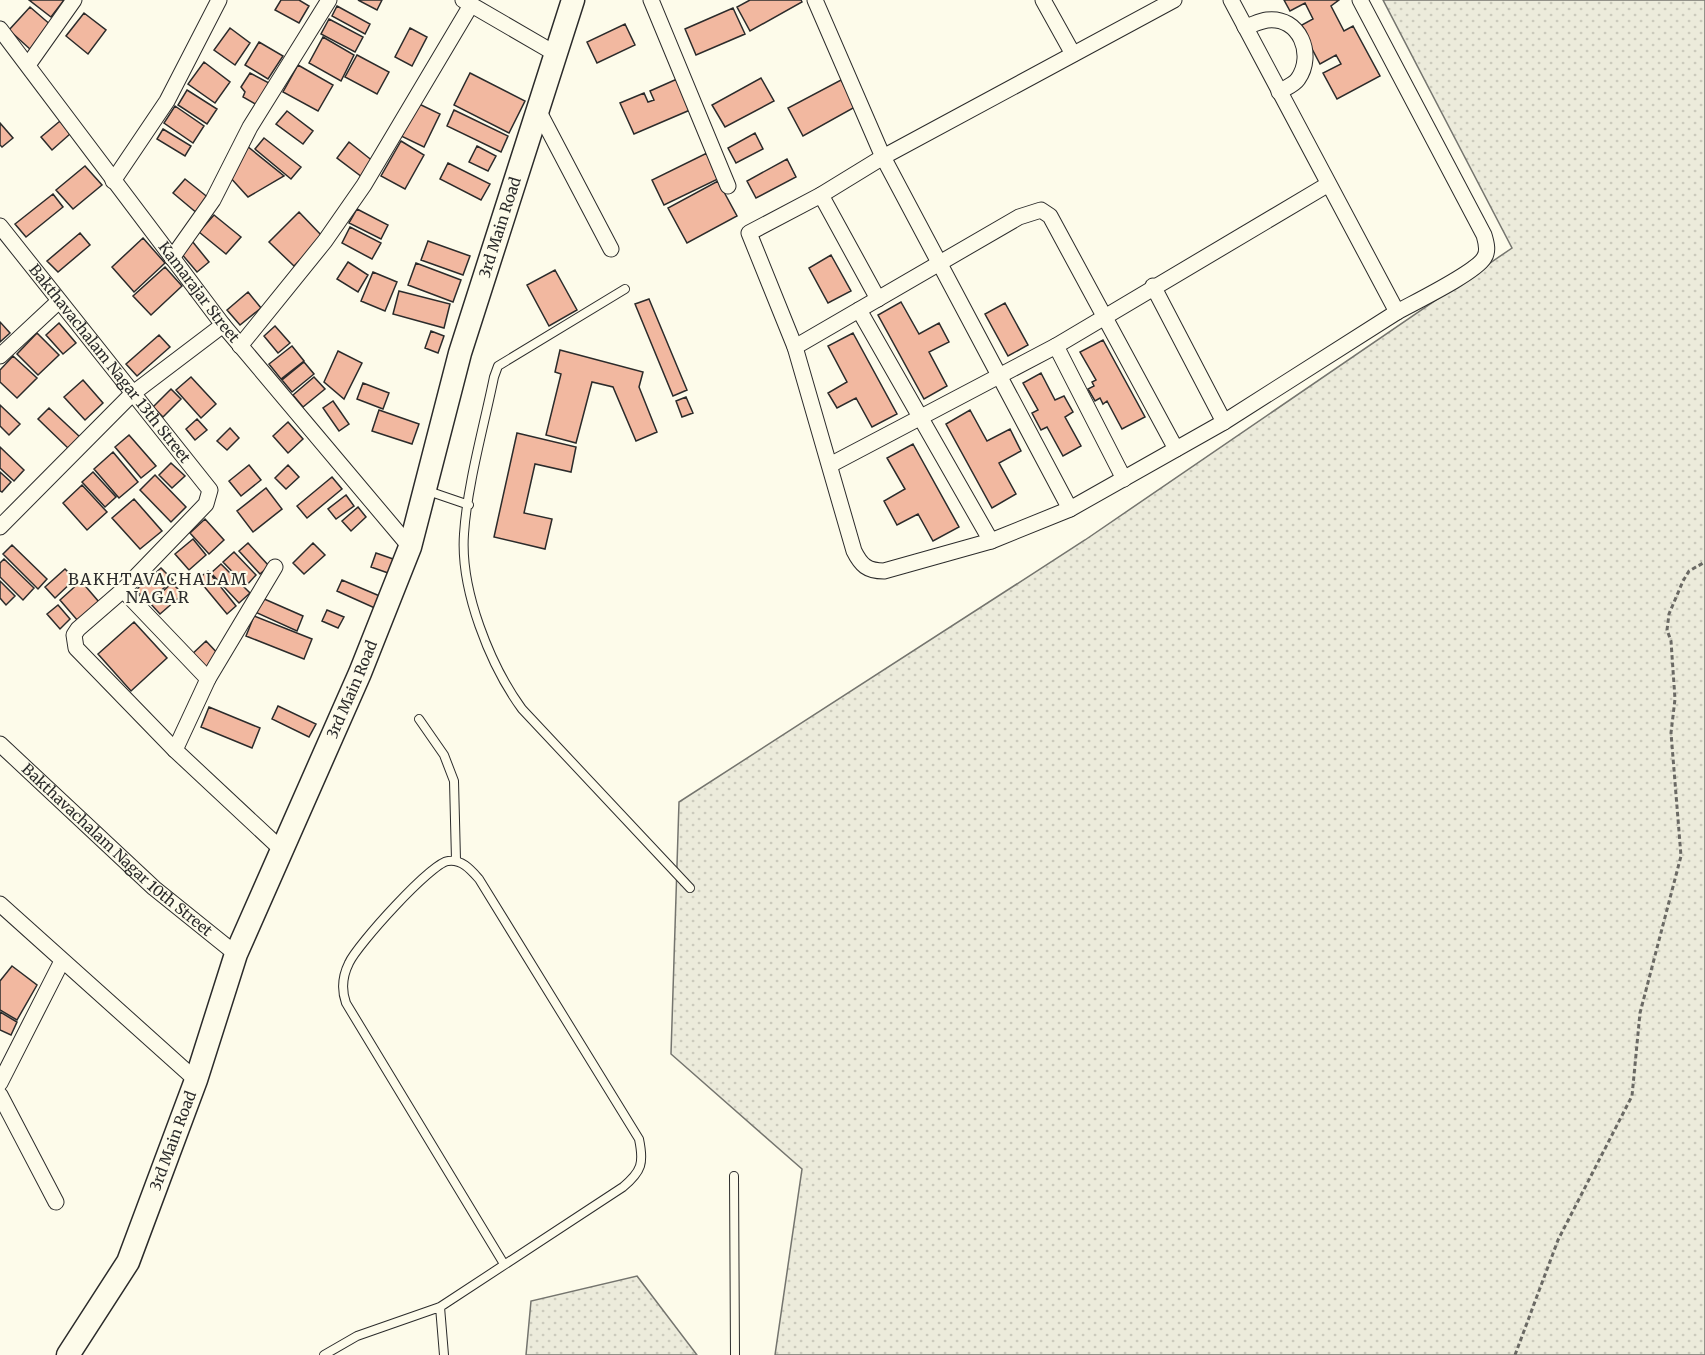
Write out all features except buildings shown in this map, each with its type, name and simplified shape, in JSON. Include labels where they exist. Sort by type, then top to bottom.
[{"type":"street","points":[[28,64],[74,0]]},
{"type":"street","points":[[113,181],[167,101],[219,0]]},
{"type":"street","points":[[172,258],[213,200],[250,127],[329,0]]},
{"type":"street","name":"3rd Main Road","points":[[68,1355],[128,1262],[196,1080],[236,954],[360,673],[410,546],[460,353],[573,0]]},
{"type":"street","points":[[651,0],[728,186]]},
{"type":"street","points":[[814,0],[883,157],[1070,509]]},
{"type":"street","points":[[1043,0],[1073,54]]},
{"type":"street","points":[[1174,0],[1144,7],[1073,54],[749,233],[795,347],[854,551],[863,566],[884,571],[991,541],[1070,509],[1224,422],[1397,312],[1470,269],[1484,258],[1487,249],[1484,235],[1360,0]]},
{"type":"street","points":[[1231,0],[1327,185],[1397,312]]},
{"type":"street","points":[[240,346],[324,241],[364,185],[467,2],[556,54]]},
{"type":"street","points":[[1245,27],[1269,20],[1289,25],[1303,40],[1307,54],[1304,67],[1297,81],[1279,92]]},
{"type":"street","name":"Kamarajar Street","points":[[0,29],[223,325],[410,546]]},
{"type":"street","points":[[538,110],[611,249]]},
{"type":"street","points":[[830,465],[1056,346],[1153,286],[1327,185]]},
{"type":"street","points":[[821,195],[878,299]]},
{"type":"street","points":[[795,347],[1019,217],[1041,210],[1050,216],[1176,449]]},
{"type":"street","name":"Bakthavachalam Nagar 13th Street","points":[[0,226],[210,490],[206,504],[123,590]]},
{"type":"street","points":[[1153,286],[1224,422]]},
{"type":"street","points":[[0,356],[59,301]]},
{"type":"street","points":[[859,310],[991,541]]},
{"type":"street","points":[[0,527],[132,394],[223,325]]},
{"type":"street","points":[[1056,346],[1124,479]]},
{"type":"street","points":[[175,750],[207,679],[275,567]]},
{"type":"street","points":[[207,679],[123,590],[74,635],[76,648],[175,750],[281,849]]},
{"type":"street","name":"Bakthavachalam Nagar 10th Street","points":[[0,744],[154,888],[236,954]]},
{"type":"street","points":[[0,904],[196,1080]]},
{"type":"street","points":[[0,1083],[62,961]]},
{"type":"street","points":[[0,1095],[56,1202]]},
{"type":"lane","points":[[625,289],[498,366],[464,533],[464,558],[481,631],[502,682],[522,709],[690,888]]},
{"type":"lane","points":[[425,490],[469,505]]},
{"type":"lane","points":[[419,719],[444,755],[454,781],[456,860]]},
{"type":"lane","points":[[324,1355],[357,1336],[440,1307],[623,1187],[637,1176],[642,1166],[643,1158],[639,1139],[479,879],[468,867],[456,860],[438,864],[364,941],[349,962],[341,989],[346,1003],[504,1264]]},
{"type":"lane","points":[[734,1176],[735,1355]]},
{"type":"lane","points":[[440,1307],[444,1355]]},
{"type":"path","points":[[1515,1355],[1558,1240],[1632,1096],[1640,1013],[1681,856],[1671,733],[1675,699],[1671,641],[1667,630],[1670,614],[1683,581],[1689,571],[1705,562]]},
{"type":"shaded area","points":[[1383,0],[1705,0],[1705,1355],[775,1355],[802,1169],[671,1054],[679,802],[1085,540],[1512,248]]},
{"type":"shaded area","points":[[637,1276],[697,1355],[526,1355],[531,1301]]},
{"type":"district","name":"BAKHTAVACHALAM NAGAR","points":[[158,588]]}]
